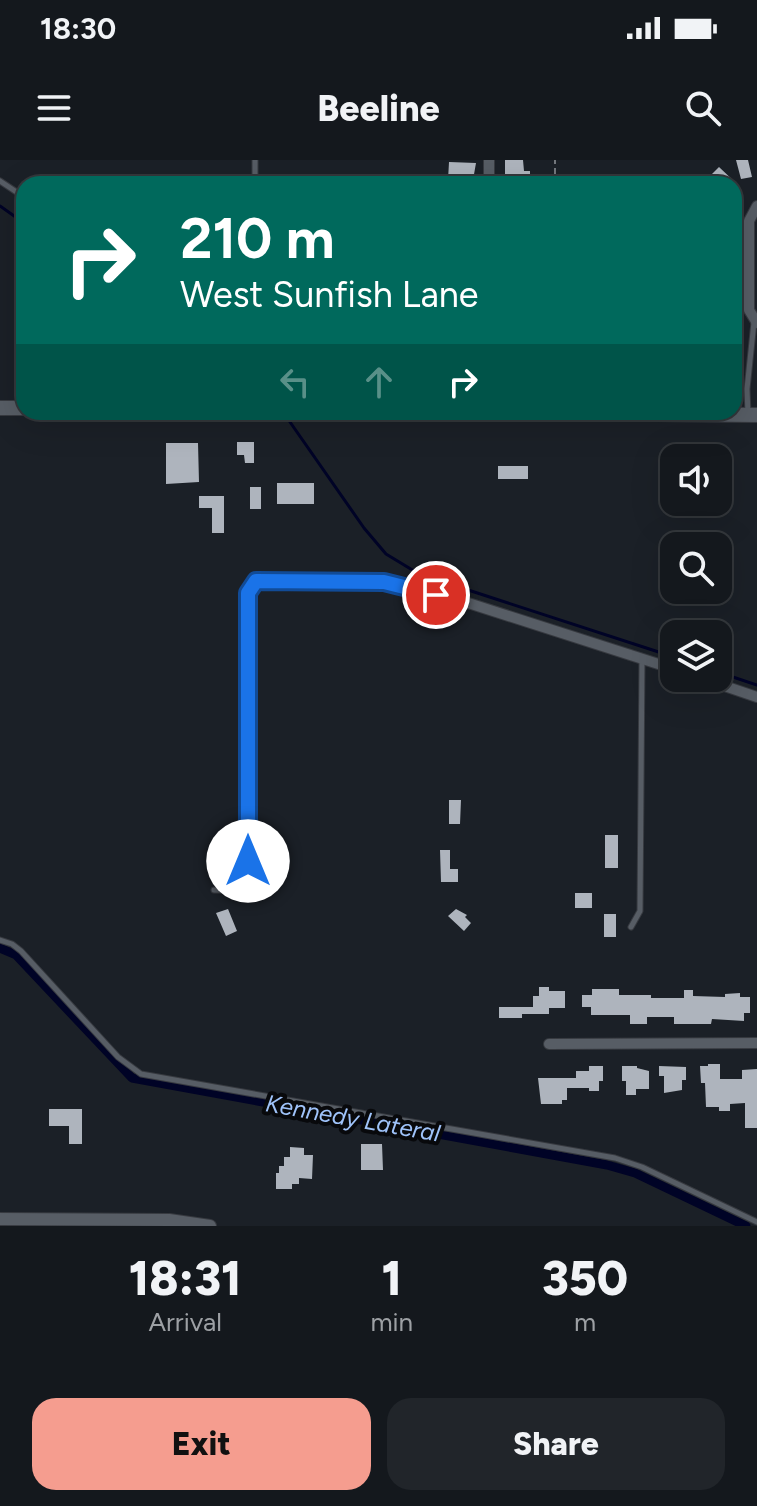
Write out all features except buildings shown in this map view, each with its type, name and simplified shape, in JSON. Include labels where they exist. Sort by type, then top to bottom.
[{"type":"street","points":[[756,207],[749,221],[749,310],[756,322]]},
{"type":"street","points":[[742,268],[749,268]]},
{"type":"street","points":[[248,844],[248,593],[256,581],[384,582],[462,601],[660,664]]},
{"type":"street","points":[[732,689],[757,697]]},
{"type":"street","points":[[549,1044],[757,1043]]},
{"type":"street","points":[[0,1219],[169,1220],[210,1226]]},
{"type":"lane","points":[[752,415],[747,389],[756,322]]},
{"type":"lane","points":[[631,927],[640,911],[642,658]]},
{"type":"lane","points":[[214,890],[245,891],[249,878],[248,844]]},
{"type":"lane","points":[[0,940],[21,951],[118,1057],[141,1074],[615,1158],[642,1167],[757,1222]]},
{"type":"waterway","points":[[0,206],[16,217]]},
{"type":"waterway","points":[[289,420],[364,528],[386,554],[419,574],[660,652]]},
{"type":"waterway","points":[[732,677],[757,685]]},
{"type":"waterway","name":"Kennedy Lateral","points":[[0,948],[16,955],[132,1078],[607,1165],[635,1173],[746,1226]]},
{"type":"route","points":[[248,861],[248,593],[256,581],[384,582],[436,595]]}]
